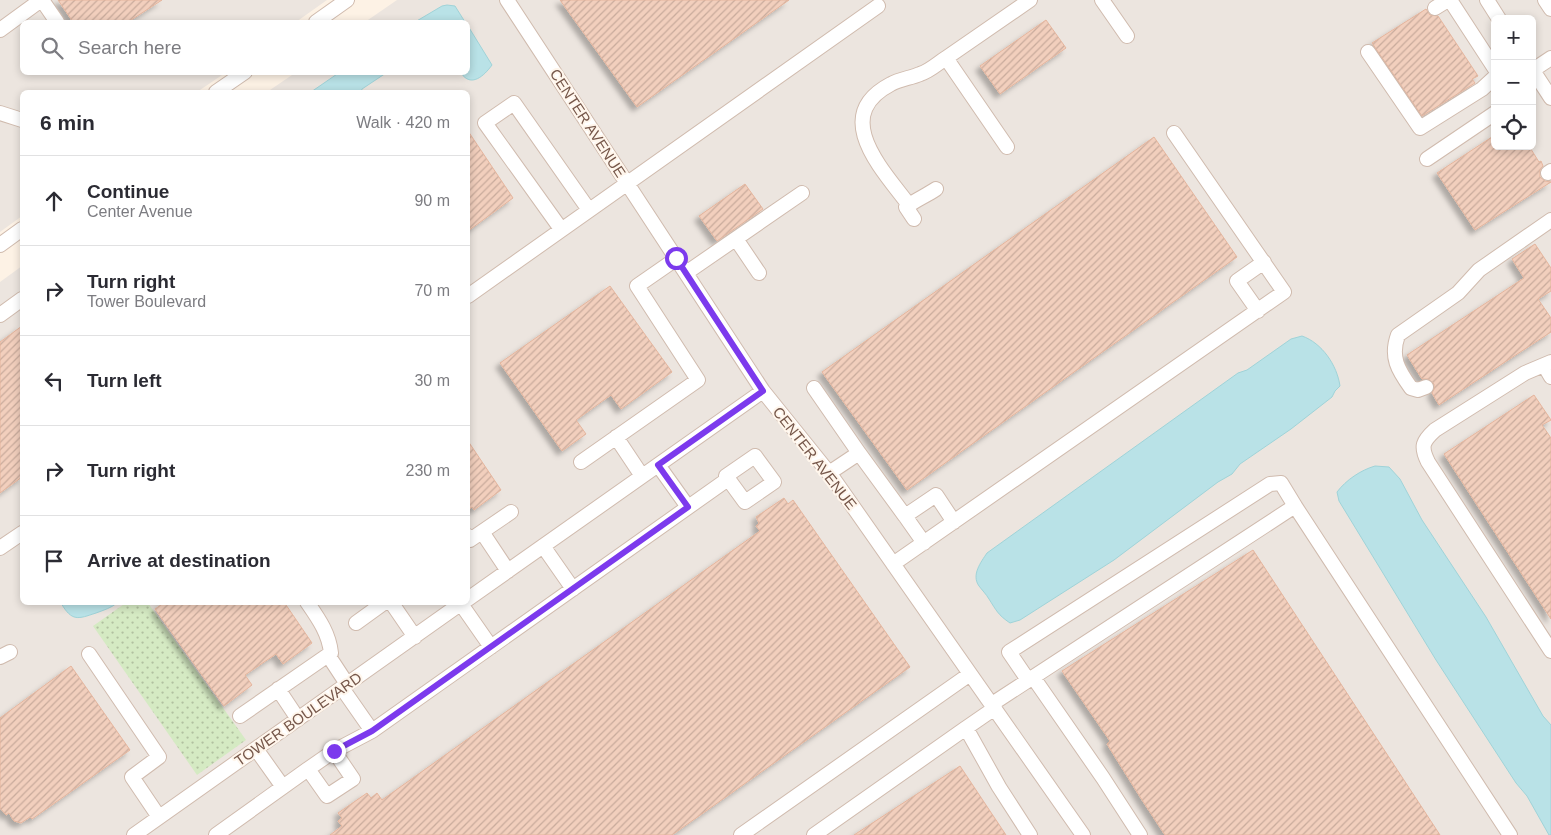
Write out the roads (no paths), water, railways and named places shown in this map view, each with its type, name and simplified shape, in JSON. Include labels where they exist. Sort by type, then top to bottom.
[{"type":"street","points":[[0,30],[42,0],[56,20]]},
{"type":"street","points":[[319,20],[348,0]]},
{"type":"street","name":"CENTER AVENUE","points":[[508,0],[763,391],[829,473],[1083,835]]},
{"type":"street","points":[[909,204],[872,154],[864,135],[862,117],[866,106],[889,85],[923,74],[1030,0]]},
{"type":"street","points":[[1102,0],[1127,36]]},
{"type":"street","points":[[1435,8],[1449,0],[1491,63]]},
{"type":"street","points":[[1487,0],[1496,15]]},
{"type":"street","points":[[1545,0],[1551,9]]},
{"type":"street","points":[[470,295],[878,6]]},
{"type":"street","points":[[1368,52],[1420,128],[1482,89],[1491,80]]},
{"type":"street","points":[[946,58],[1007,146]]},
{"type":"street","points":[[1536,67],[1551,58]]},
{"type":"street","points":[[219,90],[241,75]]},
{"type":"street","points":[[1536,85],[1551,98]]},
{"type":"street","points":[[561,229],[485,123],[514,103],[589,210]]},
{"type":"street","points":[[0,113],[20,119]]},
{"type":"street","points":[[1427,159],[1491,116]]},
{"type":"street","points":[[893,564],[1284,292],[1174,133]]},
{"type":"street","points":[[914,219],[906,207],[936,189]]},
{"type":"street","points":[[686,273],[802,193]]},
{"type":"street","points":[[1426,387],[1418,390],[1412,388],[1398,368],[1395,357],[1395,344],[1398,335],[1458,293],[1479,270],[1551,220]]},
{"type":"street","points":[[0,245],[20,230]]},
{"type":"street","points":[[736,239],[759,273]]},
{"type":"street","points":[[581,462],[698,380],[637,286],[676,258]]},
{"type":"street","points":[[1258,311],[1237,281],[1264,262]]},
{"type":"street","points":[[0,315],[20,300]]},
{"type":"street","points":[[1551,377],[1547,363],[1524,373],[1436,430],[1424,440],[1423,448],[1428,462],[1551,651]]},
{"type":"street","points":[[814,388],[924,543]]},
{"type":"street","name":"TOWER BOULEVARD","points":[[470,598],[763,391]]},
{"type":"street","points":[[616,438],[642,476]]},
{"type":"street","points":[[829,473],[859,452]]},
{"type":"street","points":[[658,465],[688,507]]},
{"type":"street","points":[[216,835],[334,751],[372,731],[728,479]]},
{"type":"street","points":[[1140,835],[1103,778],[1009,652],[1270,484],[1281,483],[1510,835]]},
{"type":"street","points":[[905,516],[936,495],[954,522]]},
{"type":"street","points":[[814,835],[966,728],[1030,679],[1295,506]]},
{"type":"street","points":[[470,540],[512,512]]},
{"type":"street","points":[[482,532],[508,571]]},
{"type":"street","points":[[0,548],[20,534]]},
{"type":"street","points":[[543,546],[573,589]]},
{"type":"street","points":[[240,716],[331,652],[326,633],[309,605]]},
{"type":"street","points":[[356,623],[381,605]]},
{"type":"street","points":[[393,605],[415,636]]},
{"type":"street","name":"TOWER BOULEVARD","points":[[134,835],[460,605]]},
{"type":"street","points":[[466,605],[490,647]]},
{"type":"street","points":[[89,654],[160,757],[132,777],[159,817]]},
{"type":"street","points":[[328,655],[372,731]]},
{"type":"street","points":[[741,835],[970,674]]},
{"type":"street","points":[[278,689],[298,719]]},
{"type":"street","points":[[966,728],[999,787],[1030,835]]},
{"type":"street","points":[[256,749],[283,787]]},
{"type":"street","points":[[308,769],[327,796],[340,788],[352,779],[334,751]]},
{"type":"water","points":[[442,6],[455,6],[464,20],[418,20]]},
{"type":"water","points":[[470,29],[492,65],[477,79],[469,80],[463,75],[470,75]]},
{"type":"water","points":[[336,75],[383,75],[362,90],[314,90]]},
{"type":"water","points":[[1302,336],[1322,349],[1336,370],[1340,386],[1332,397],[1291,429],[1240,464],[1232,474],[1218,482],[1114,560],[1020,620],[1010,623],[1000,615],[977,582],[976,573],[987,553],[1238,373],[1247,370],[1291,339]]},
{"type":"water","points":[[1375,466],[1389,467],[1400,479],[1422,520],[1486,617],[1543,716],[1551,725],[1551,835],[1549,835],[1527,796],[1516,783],[1436,660],[1339,501],[1337,492],[1345,483],[1359,473]]},
{"type":"water","points":[[62,605],[114,605],[105,610],[80,617],[72,616]]}]
